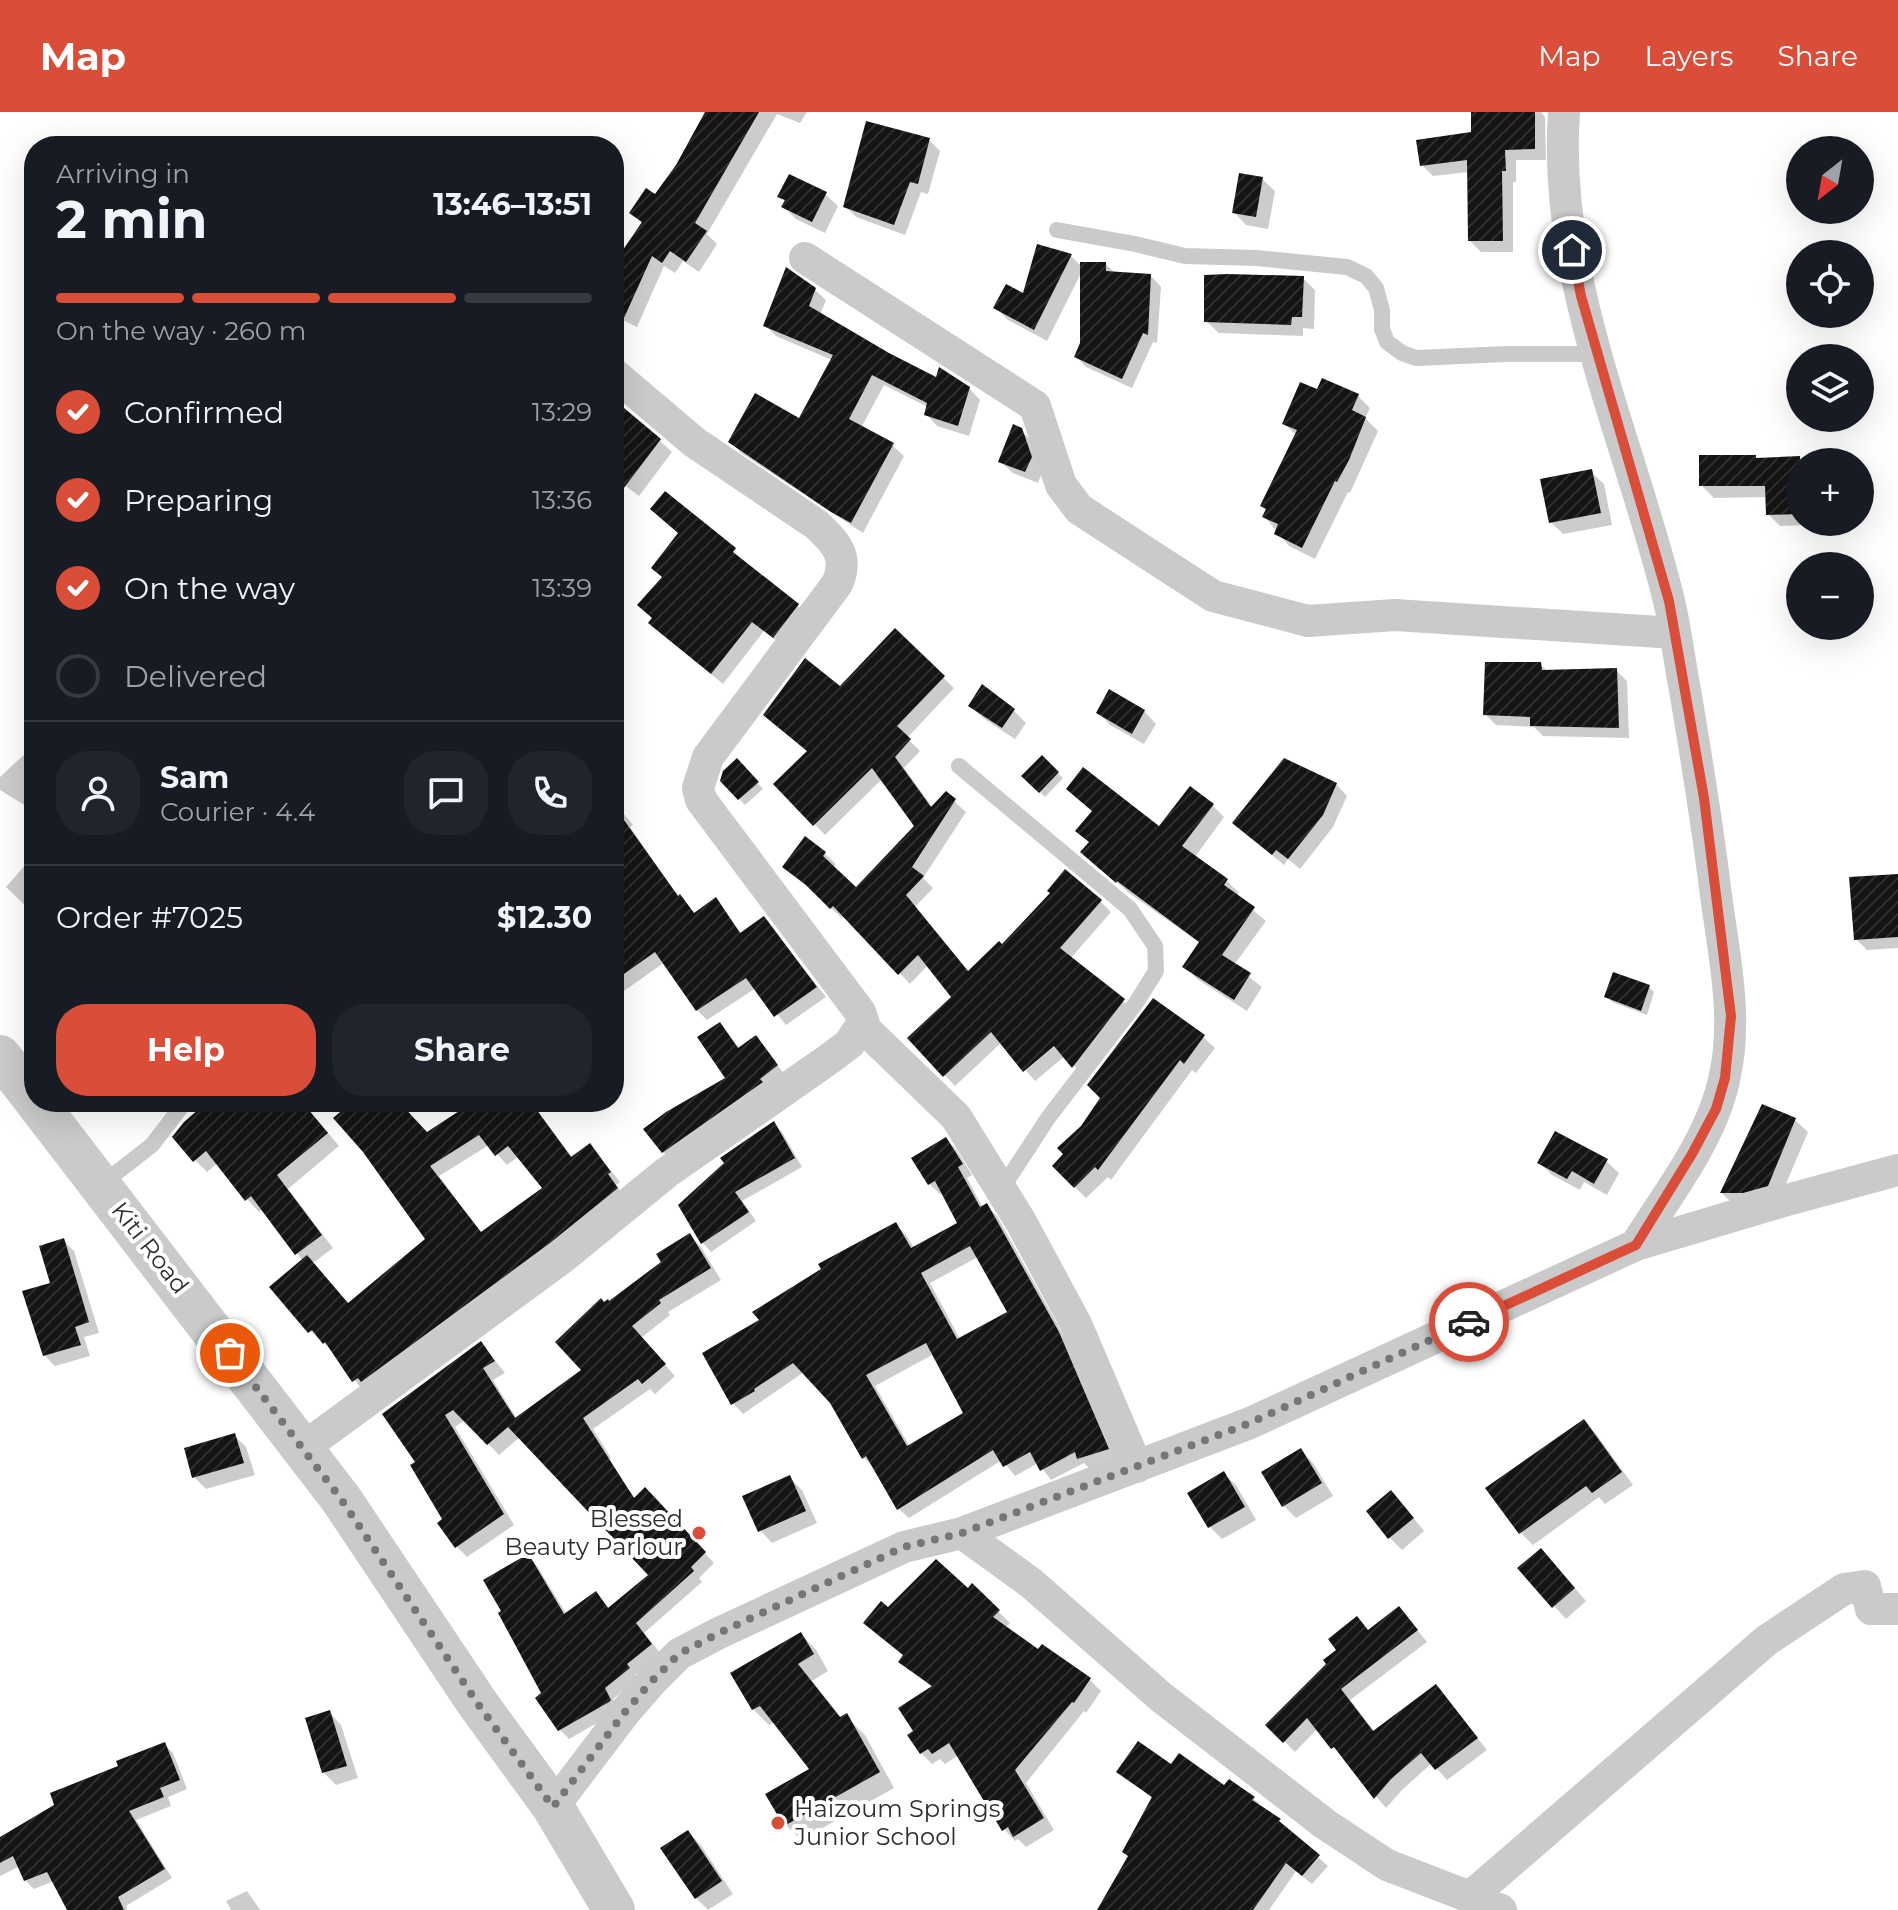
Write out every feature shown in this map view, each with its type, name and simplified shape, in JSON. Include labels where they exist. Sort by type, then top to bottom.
[{"type":"street","points":[[1564,112],[1561,152],[1568,227],[1581,296],[1669,601],[1704,798],[1731,1016],[1725,1078],[1716,1109],[1636,1245]]},
{"type":"street","points":[[805,258],[1035,406],[1061,485],[1079,509],[1213,596],[1308,621],[1395,615],[1675,633]]},
{"type":"street","points":[[624,382],[694,442],[817,525],[840,554],[844,568],[837,584],[708,757],[698,788],[701,800],[860,1012],[866,1030],[956,1117],[1076,1324],[1137,1467]]},
{"type":"street","points":[[303,1448],[562,1258],[666,1173],[849,1044],[863,1023]]},
{"type":"street","name":"Kiti Road","points":[[0,1056],[24,1087]]},
{"type":"street","name":"Kiti Road","points":[[44,1112],[341,1499],[478,1704],[553,1807],[614,1910]]},
{"type":"street","points":[[553,1807],[625,1712],[679,1654],[719,1633],[904,1547],[962,1533],[1250,1423],[1636,1245],[1898,1170]]},
{"type":"street","points":[[962,1533],[1031,1583],[1161,1697],[1325,1824],[1387,1865],[1501,1910]]},
{"type":"street","points":[[1470,1897],[1767,1640],[1844,1589],[1865,1586],[1884,1609],[1898,1583]]},
{"type":"lane","points":[[1057,230],[1185,256],[1256,258],[1347,267],[1366,276],[1376,288],[1387,342],[1416,358],[1598,354]]},
{"type":"lane","points":[[959,766],[1130,909],[1155,946],[1156,971],[1143,992],[1048,1118],[1001,1190]]},
{"type":"lane","points":[[101,1185],[152,1145],[177,1112]]},
{"type":"building","points":[[705,112],[759,112],[695,223],[707,231],[686,262],[670,251],[662,263],[652,256],[624,318],[624,248],[642,222],[629,213],[646,188],[655,194],[676,165]]},
{"type":"building","points":[[1471,112],[1535,112],[1535,149],[1505,150],[1506,171],[1502,171],[1503,241],[1468,241],[1467,160],[1420,166],[1416,140],[1471,132]]},
{"type":"building","points":[[866,121],[930,138],[918,184],[910,182],[894,225],[843,207]]},
{"type":"building","points":[[1239,173],[1263,177],[1256,217],[1232,213]]},
{"type":"building","points":[[789,174],[827,192],[812,222],[781,207],[785,200],[777,197]]},
{"type":"building","points":[[1037,244],[1072,254],[1034,330],[993,308],[1006,284],[1023,293]]},
{"type":"building","points":[[1080,262],[1106,262],[1106,271],[1151,274],[1148,335],[1143,333],[1122,379],[1074,357],[1080,343]]},
{"type":"building","points":[[786,267],[816,288],[809,306],[936,377],[939,367],[970,387],[958,426],[924,415],[927,403],[872,375],[849,419],[894,443],[851,523],[728,442],[755,393],[799,418],[833,355],[763,326]]},
{"type":"building","points":[[1204,275],[1304,276],[1302,317],[1292,317],[1291,325],[1204,322]]},
{"type":"building","points":[[1322,378],[1359,394],[1352,410],[1366,417],[1349,460],[1335,481],[1302,548],[1274,534],[1278,524],[1262,517],[1266,509],[1260,506],[1297,430],[1282,424],[1300,382],[1317,389]]},
{"type":"building","points":[[624,408],[661,439],[624,488]]},
{"type":"building","points":[[1013,424],[1022,428],[1032,457],[1025,472],[998,462]]},
{"type":"building","points":[[1699,455],[1786,457],[1786,514],[1766,515],[1765,486],[1699,486]]},
{"type":"building","points":[[1592,469],[1601,513],[1549,523],[1540,479]]},
{"type":"building","points":[[665,491],[736,548],[733,552],[799,604],[773,638],[752,622],[711,674],[648,623],[652,618],[637,605],[662,577],[651,568],[678,533],[650,509]]},
{"type":"building","points":[[895,628],[945,676],[897,726],[911,739],[895,757],[931,807],[946,791],[956,799],[912,867],[924,876],[906,895],[968,971],[999,941],[1002,944],[1050,893],[1047,891],[1065,869],[1102,900],[1060,948],[1125,999],[1072,1068],[1054,1046],[1023,1072],[991,1032],[943,1077],[907,1038],[951,997],[918,955],[898,975],[833,906],[830,909],[782,867],[805,836],[826,852],[823,856],[856,887],[914,826],[872,768],[813,826],[773,784],[807,751],[763,715],[805,658],[840,686]]},
{"type":"building","points":[[1485,662],[1541,662],[1542,670],[1617,668],[1619,728],[1530,726],[1530,717],[1483,715]]},
{"type":"building","points":[[982,684],[1015,709],[1002,728],[968,706]]},
{"type":"building","points":[[1109,689],[1145,710],[1132,734],[1096,713]]},
{"type":"building","points":[[1042,755],[1059,772],[1039,793],[1021,776]]},
{"type":"building","points":[[737,758],[759,782],[738,800],[720,781],[723,771]]},
{"type":"building","points":[[1284,758],[1337,783],[1323,815],[1288,859],[1276,850],[1272,855],[1232,823]]},
{"type":"building","points":[[1083,767],[1159,826],[1190,786],[1214,804],[1182,846],[1228,879],[1224,885],[1255,907],[1222,955],[1251,973],[1234,1000],[1182,967],[1199,942],[1116,883],[1080,852],[1089,842],[1075,831],[1092,811],[1066,789]]},
{"type":"building","points":[[624,820],[678,896],[680,894],[694,913],[716,897],[740,933],[764,916],[817,987],[774,1017],[746,978],[696,1011],[655,952],[624,974]]},
{"type":"building","points":[[1898,874],[1898,937],[1854,940],[1849,877]]},
{"type":"building","points":[[1613,972],[1650,985],[1641,1011],[1604,997]]},
{"type":"building","points":[[1153,998],[1205,1035],[1184,1064],[1180,1060],[1098,1170],[1095,1167],[1074,1188],[1052,1166],[1063,1154],[1057,1148],[1081,1126],[1100,1098],[1087,1085]]},
{"type":"building","points":[[720,1022],[738,1048],[756,1035],[778,1065],[760,1079],[763,1082],[662,1153],[643,1129],[725,1078],[697,1037]]},
{"type":"building","points":[[1762,1104],[1796,1118],[1768,1186],[1743,1193],[1720,1193]]},
{"type":"building","points":[[196,1112],[310,1112],[328,1133],[277,1175],[322,1235],[295,1255],[251,1196],[245,1201],[206,1151],[193,1162],[172,1137]]},
{"type":"building","points":[[340,1112],[408,1112],[427,1132],[458,1112],[538,1112],[571,1157],[590,1143],[611,1172],[608,1174],[618,1188],[550,1243],[361,1382],[358,1378],[352,1382],[325,1342],[323,1344],[312,1330],[308,1333],[269,1287],[307,1255],[348,1303],[425,1239],[363,1152],[333,1118]],"holes":[[[479,1135],[495,1156],[508,1146],[542,1188],[481,1232],[430,1166]]]},
{"type":"building","points":[[774,1121],[795,1158],[735,1192],[749,1212],[701,1244],[678,1205],[724,1163],[720,1158]]},
{"type":"building","points":[[1555,1131],[1608,1159],[1594,1184],[1572,1171],[1567,1179],[1537,1163]]},
{"type":"building","points":[[946,1137],[963,1164],[958,1167],[980,1207],[987,1203],[1059,1332],[1109,1449],[1077,1459],[1075,1452],[1040,1471],[1030,1452],[1003,1467],[993,1450],[897,1510],[866,1456],[862,1459],[830,1403],[793,1363],[731,1405],[702,1353],[759,1320],[752,1312],[821,1269],[818,1264],[896,1222],[911,1248],[957,1223],[935,1181],[928,1185],[911,1158]],"holes":[[[970,1246],[1007,1312],[957,1339],[921,1273]],[[926,1343],[963,1413],[907,1446],[866,1375]]]},
{"type":"building","points":[[690,1233],[711,1268],[659,1300],[661,1303],[632,1326],[666,1364],[642,1384],[638,1379],[583,1418],[634,1498],[645,1487],[706,1552],[691,1567],[694,1571],[636,1623],[652,1644],[627,1664],[630,1668],[605,1688],[611,1700],[558,1731],[535,1698],[541,1693],[483,1580],[521,1558],[531,1558],[564,1614],[596,1591],[608,1608],[648,1575],[508,1427],[487,1445],[453,1410],[445,1415],[504,1514],[455,1548],[437,1523],[442,1519],[410,1465],[415,1462],[382,1414],[481,1341],[495,1361],[483,1368],[515,1418],[581,1370],[555,1342],[601,1298],[604,1302],[609,1301],[661,1262],[656,1254]]},
{"type":"building","points":[[64,1238],[89,1322],[75,1327],[81,1345],[43,1356],[22,1291],[50,1283],[39,1246]]},
{"type":"building","points":[[1584,1419],[1622,1472],[1592,1493],[1586,1486],[1519,1534],[1485,1488]]},
{"type":"building","points":[[235,1433],[244,1463],[192,1478],[184,1448]]},
{"type":"building","points":[[1301,1448],[1322,1483],[1282,1507],[1261,1472]]},
{"type":"building","points":[[1224,1471],[1245,1507],[1208,1528],[1187,1493]]},
{"type":"building","points":[[790,1475],[806,1511],[758,1532],[742,1496]]},
{"type":"building","points":[[1391,1490],[1414,1518],[1388,1539],[1366,1511]]},
{"type":"building","points":[[1541,1548],[1575,1588],[1552,1608],[1517,1568]]},
{"type":"building","points":[[936,1559],[968,1588],[972,1583],[1000,1610],[993,1617],[1038,1649],[1042,1644],[1091,1678],[1074,1703],[1015,1770],[1044,1818],[1013,1837],[1008,1827],[1002,1831],[949,1743],[932,1754],[928,1749],[920,1754],[907,1735],[913,1731],[898,1708],[932,1686],[898,1662],[903,1655],[863,1623],[881,1601],[888,1607]]},
{"type":"building","points":[[1399,1606],[1418,1630],[1341,1689],[1373,1731],[1436,1684],[1478,1738],[1435,1770],[1421,1753],[1391,1779],[1374,1799],[1307,1718],[1283,1743],[1265,1725],[1326,1664],[1323,1660],[1336,1650],[1328,1639],[1357,1616],[1368,1630]]},
{"type":"building","points":[[801,1632],[814,1654],[798,1664],[840,1717],[847,1713],[880,1772],[784,1826],[765,1794],[809,1769],[760,1706],[752,1710],[730,1673]]},
{"type":"building","points":[[330,1710],[347,1766],[322,1773],[305,1718]]},
{"type":"building","points":[[1138,1741],[1171,1764],[1179,1753],[1224,1785],[1229,1779],[1255,1797],[1252,1800],[1281,1819],[1279,1821],[1320,1855],[1302,1876],[1286,1863],[1253,1910],[1097,1910],[1128,1856],[1122,1852],[1152,1797],[1116,1772]]},
{"type":"building","points":[[165,1742],[180,1780],[160,1788],[164,1797],[129,1811],[165,1869],[118,1897],[124,1910],[67,1910],[47,1872],[24,1881],[13,1856],[0,1863],[0,1837],[54,1805],[50,1793],[118,1766],[116,1761]]},
{"type":"building","points":[[688,1830],[722,1881],[695,1899],[660,1848]]},
{"type":"way so far","points":[[230,1353],[341,1499],[478,1704],[553,1807],[625,1712],[679,1654],[904,1547],[962,1533],[1250,1423],[1469,1322]]},
{"type":"place","name":"Blessed Beauty Parlour","points":[[699,1533]]},
{"type":"place","name":"Haizoum Springs Junior School","points":[[778,1823]]},
{"type":"route","points":[[1469,1322],[1636,1245],[1716,1109],[1725,1078],[1731,1016],[1704,798],[1669,601],[1581,296],[1572,250]]}]
